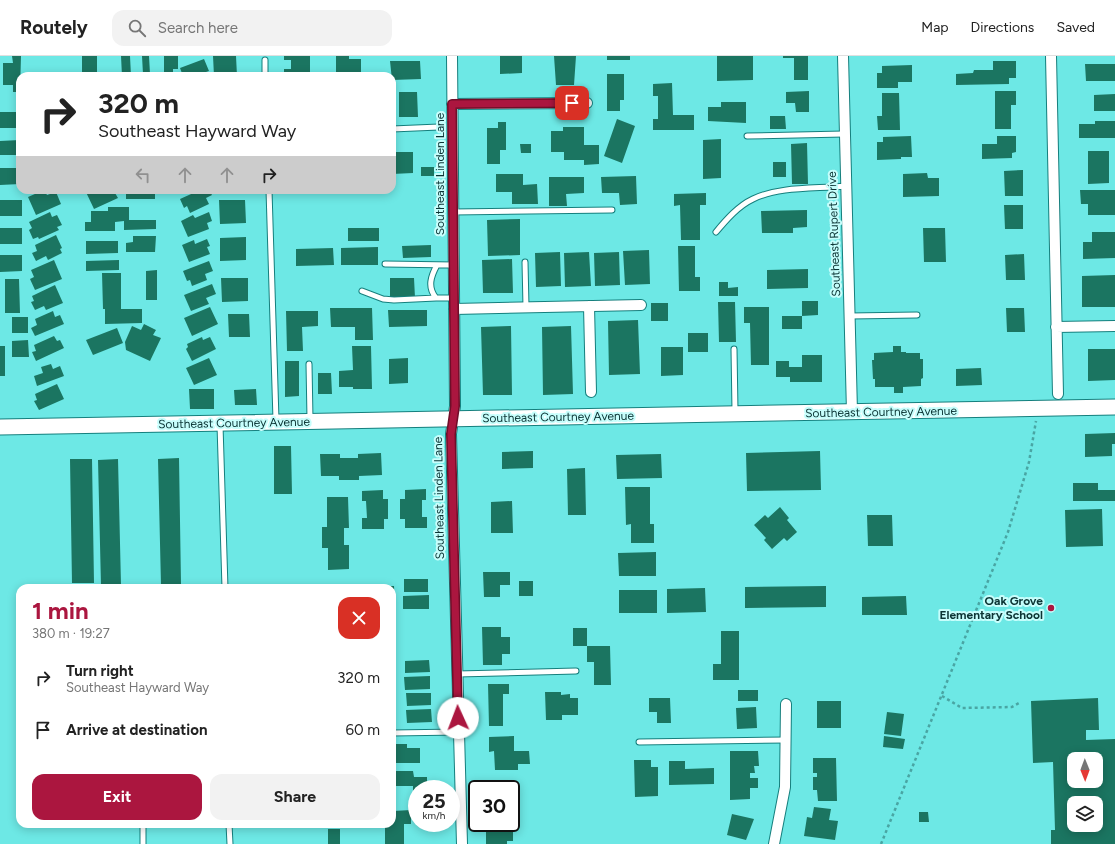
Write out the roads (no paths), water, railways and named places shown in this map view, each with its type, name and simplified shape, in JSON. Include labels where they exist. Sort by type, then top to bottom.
[{"type":"street","name":"Southeast Linden Lane","points":[[452,56],[455,406],[451,434],[462,844]]},
{"type":"street","name":"Southeast Rupert Drive","points":[[843,56],[845,186],[852,412]]},
{"type":"street","points":[[1051,56],[1057,401]]},
{"type":"street","points":[[452,104],[587,103]]},
{"type":"street","points":[[454,309],[641,305]]},
{"type":"street","points":[[589,306],[591,392]]},
{"type":"street","points":[[1056,327],[1115,326]]},
{"type":"street","name":"Southeast Courtney Avenue","points":[[0,428],[852,412],[1057,401],[1115,407]]},
{"type":"street","points":[[774,844],[785,787],[786,704]]},
{"type":"lane","points":[[265,60],[265,72]]},
{"type":"lane","points":[[396,129],[439,127]]},
{"type":"lane","points":[[747,136],[844,134]]},
{"type":"lane","points":[[716,232],[730,215],[753,199],[779,192],[845,186]]},
{"type":"lane","points":[[269,194],[276,423]]},
{"type":"lane","points":[[453,212],[612,210]]},
{"type":"lane","points":[[525,262],[526,307]]},
{"type":"lane","points":[[385,264],[454,265]]},
{"type":"lane","points":[[436,298],[430,283],[437,265]]},
{"type":"lane","points":[[362,291],[383,299],[394,300],[454,298]]},
{"type":"lane","points":[[850,316],[917,314]]},
{"type":"lane","points":[[734,349],[735,414]]},
{"type":"lane","points":[[308,364],[310,422]]},
{"type":"lane","points":[[220,424],[224,584]]},
{"type":"lane","points":[[457,674],[576,671]]},
{"type":"lane","points":[[396,733],[459,732]]},
{"type":"lane","points":[[639,742],[786,740]]},
{"type":"lane","points":[[143,828],[143,844]]},
{"type":"lane","points":[[229,828],[230,844]]},
{"type":"place","name":"Oak Grove Elementary School","points":[[1051,608]]}]
